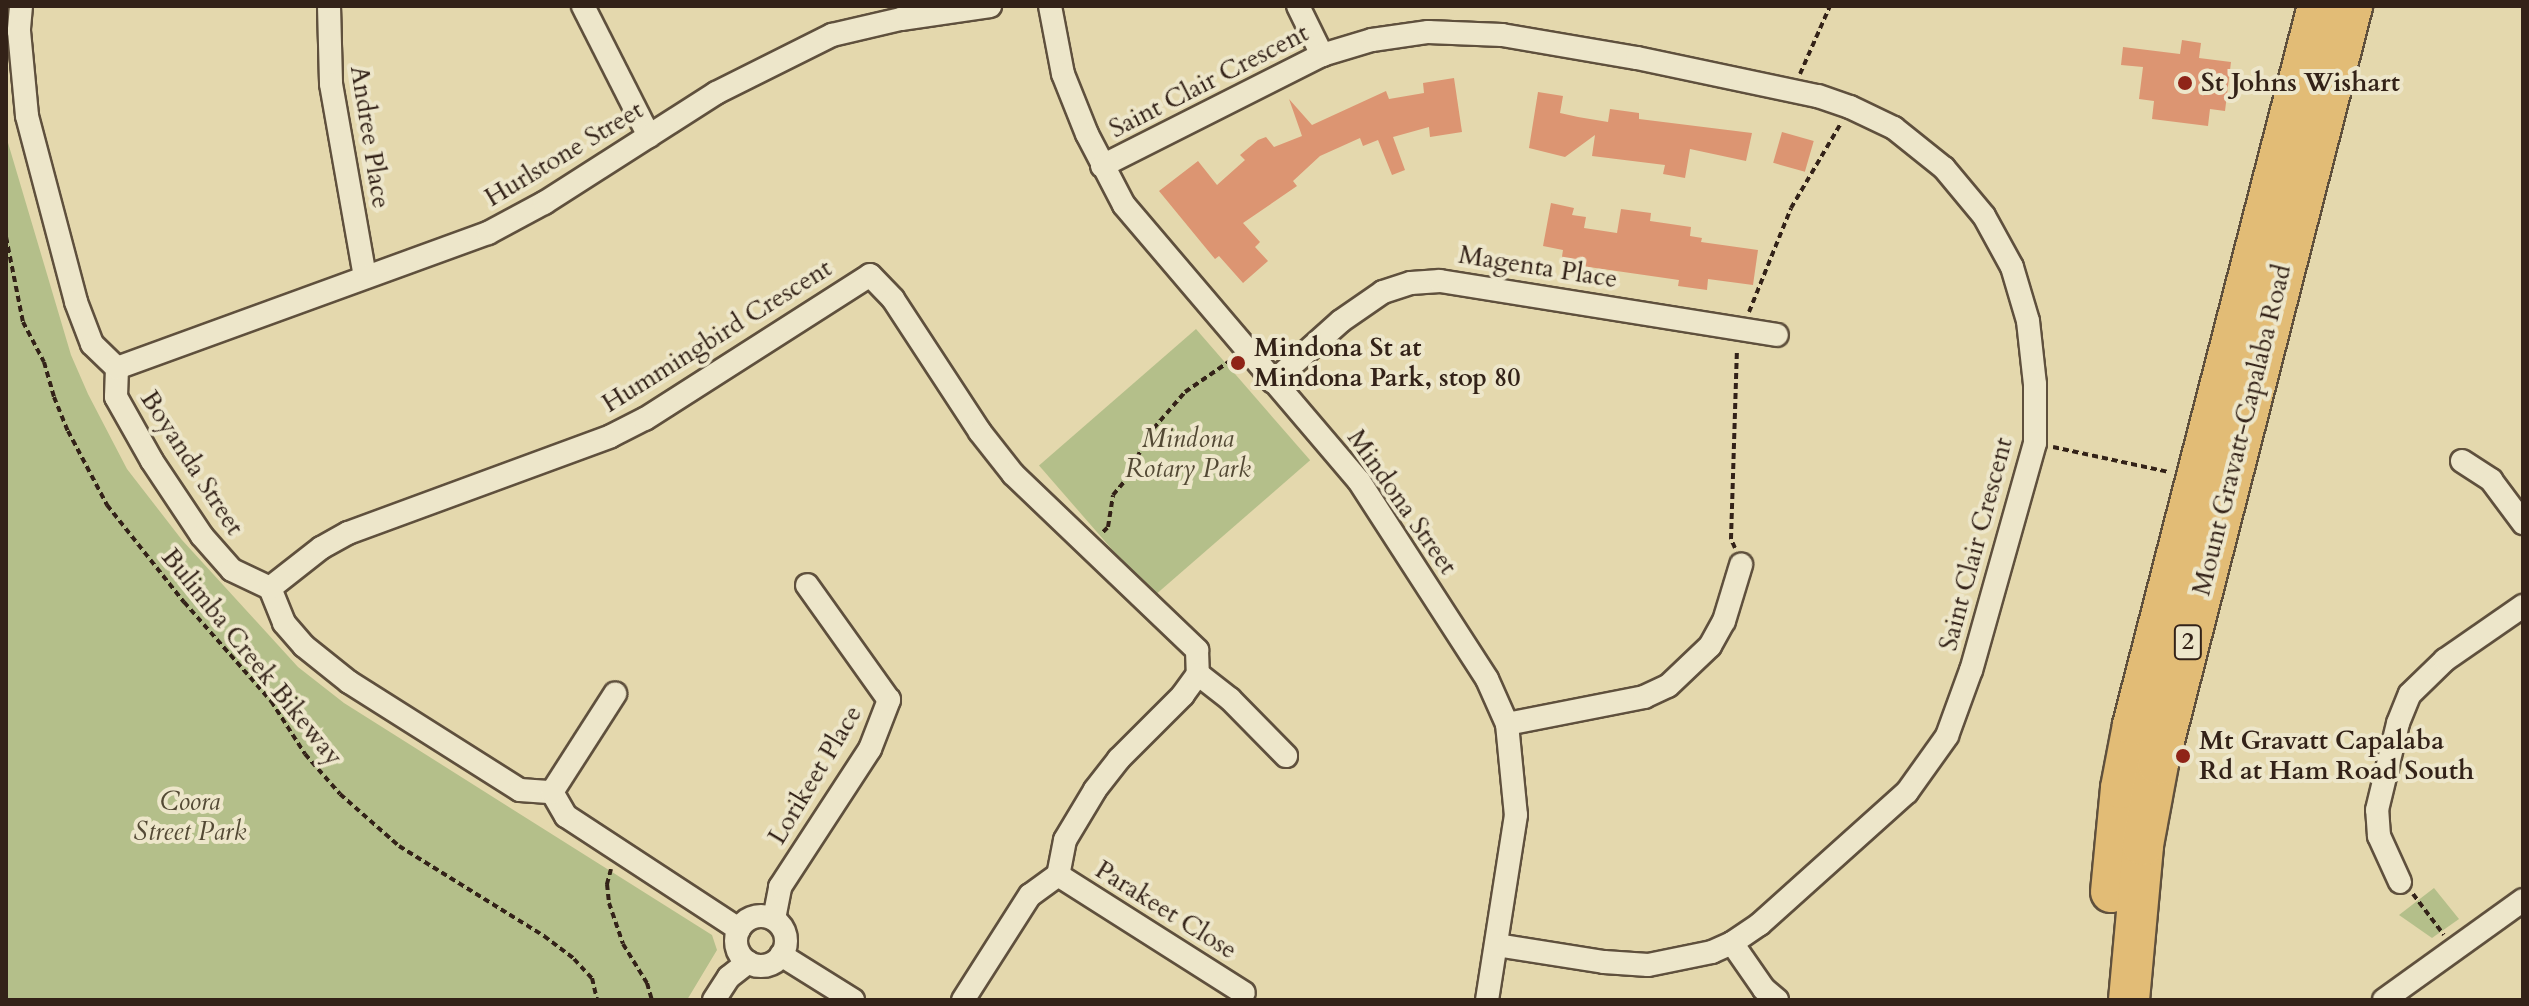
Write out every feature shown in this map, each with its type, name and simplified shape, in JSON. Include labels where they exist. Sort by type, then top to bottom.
[{"type":"highway","name":"Mount Gravatt-Capalaba Road","points":[[2101,1000],[2127,752],[2318,6]]},
{"type":"highway","name":"Mount Gravatt-Capalaba Road","points":[[2129,1000],[2143,845],[2158,764],[2352,6]]},
{"type":"street","name":"Boyanda Street","points":[[21,6],[19,31],[27,116],[61,245],[92,344],[117,368],[116,397],[152,461],[202,536],[232,570],[270,588]]},
{"type":"street","name":"Andree Place","points":[[329,6],[331,84],[365,277]]},
{"type":"street","points":[[583,6],[649,136]]},
{"type":"street","name":"Hurlstone Street","points":[[117,368],[488,233],[544,203],[716,93],[832,35],[901,19],[990,6]]},
{"type":"street","name":"Mindona Street","points":[[1050,6],[1063,74],[1102,166],[1124,205],[1359,481],[1468,647],[1507,724],[1516,815],[1487,1000]]},
{"type":"street","points":[[1298,6],[1322,55]]},
{"type":"street","name":"Saint Clair Crescent","points":[[1102,166],[1322,55],[1372,40],[1428,32],[1502,35],[1637,58],[1792,90],[1850,107],[1894,128],[1944,168],[1984,216],[2012,267],[2028,321],[2035,384],[2035,443],[1971,670],[1947,736],[1907,792],[1760,924],[1732,943],[1677,962],[1648,965],[1604,962],[1497,945]]},
{"type":"street","name":"Hummingbird Crescent","points":[[270,588],[302,560],[348,533],[462,494],[623,430],[870,275],[893,299],[980,432],[1013,474],[1182,632],[1197,650],[1198,674]]},
{"type":"street","name":"Magenta Place","points":[[1273,382],[1341,321],[1383,292],[1411,283],[1471,283],[1777,335]]},
{"type":"street","points":[[2462,461],[2491,480],[2523,523]]},
{"type":"street","points":[[1507,724],[1644,697],[1668,686],[1710,646],[1724,621],[1741,565]]},
{"type":"street","name":"Lorikeet Place","points":[[774,919],[780,887],[870,749],[889,700],[807,585]]},
{"type":"street","points":[[270,588],[284,623],[304,646],[349,682],[520,790],[552,792]]},
{"type":"street","points":[[2400,882],[2379,836],[2377,810],[2398,723],[2410,694],[2445,660],[2523,606]]},
{"type":"street","points":[[963,1000],[1030,895],[1058,875],[1065,840],[1095,790],[1119,759],[1183,695],[1198,674],[1230,699],[1286,756]]},
{"type":"street","points":[[552,792],[615,694]]},
{"type":"street","points":[[552,792],[566,816],[739,929]]},
{"type":"street","name":"Parakeet Close","points":[[1058,875],[1244,993]]},
{"type":"street","points":[[2384,1000],[2523,900]]},
{"type":"street","points":[[714,1000],[729,977],[748,962],[770,964],[781,955],[784,932],[774,919],[758,916],[739,929],[736,943],[748,962]]},
{"type":"street","points":[[1732,943],[1764,989],[1777,1000]]},
{"type":"street","points":[[781,955],[853,1000]]},
{"type":"path","points":[[1792,90],[1830,6]]},
{"type":"path","points":[[1741,565],[1731,539],[1737,329],[1752,308],[1791,208],[1850,107]]},
{"type":"path","name":"Bulimba Creek Bikeway","points":[[6,237],[23,322],[44,362],[68,431],[107,505],[184,602],[271,701],[305,754],[340,794],[399,846],[532,928],[574,959],[592,978],[597,1000]]},
{"type":"path","points":[[1091,546],[1108,527],[1113,495],[1129,476],[1147,436],[1185,392],[1230,361]]},
{"type":"path","points":[[2035,443],[2179,475]]},
{"type":"path","points":[[621,853],[608,874],[609,903],[623,944],[647,983],[652,1000]]},
{"type":"path","points":[[2400,882],[2420,900],[2454,950]]},
{"type":"green space","name":"Coora Street Park","points":[[6,136],[71,355],[127,469],[182,540],[298,667],[344,703],[712,935],[717,950],[687,1000],[6,1000]]},
{"type":"green space","name":"Mindona Rotary Park","points":[[1196,329],[1310,460],[1153,597],[1039,465]]},
{"type":"green space","points":[[2434,888],[2459,919],[2432,938],[2399,915]]},
{"type":"building","name":"St Johns Wishart","points":[[2182,40],[2201,43],[2199,58],[2231,62],[2225,111],[2210,109],[2208,126],[2152,119],[2154,101],[2139,99],[2143,67],[2121,65],[2123,47],[2180,54]]},
{"type":"building","points":[[1454,78],[1462,132],[1430,137],[1429,127],[1393,137],[1405,170],[1392,175],[1378,140],[1363,146],[1360,138],[1320,156],[1293,181],[1297,186],[1243,223],[1260,242],[1255,247],[1268,261],[1243,283],[1219,256],[1215,259],[1159,191],[1198,161],[1217,185],[1245,160],[1240,155],[1258,140],[1266,137],[1274,147],[1302,136],[1289,99],[1312,125],[1386,91],[1389,99],[1424,93],[1423,83]]},
{"type":"building","points":[[1538,92],[1563,96],[1560,113],[1578,117],[1608,122],[1610,109],[1639,113],[1639,119],[1752,133],[1746,161],[1690,149],[1685,178],[1663,174],[1665,165],[1592,156],[1595,135],[1565,157],[1529,148]]},
{"type":"building","points":[[1782,132],[1814,141],[1805,172],[1773,163]]},
{"type":"building","points":[[1551,203],[1574,208],[1572,215],[1586,217],[1584,228],[1617,233],[1621,209],[1651,213],[1650,221],[1691,227],[1690,236],[1702,238],[1701,242],[1758,250],[1753,285],[1708,279],[1707,290],[1678,286],[1679,280],[1561,263],[1563,250],[1543,246]]},
{"type":"place","name":"St Johns Wishart","points":[[2185,83]]},
{"type":"place","name":"Mindona St at Mindona Park, stop 80","points":[[1238,363]]},
{"type":"place","name":"Mt Gravatt Capalaba Rd at Ham Road South","points":[[2183,756]]}]
